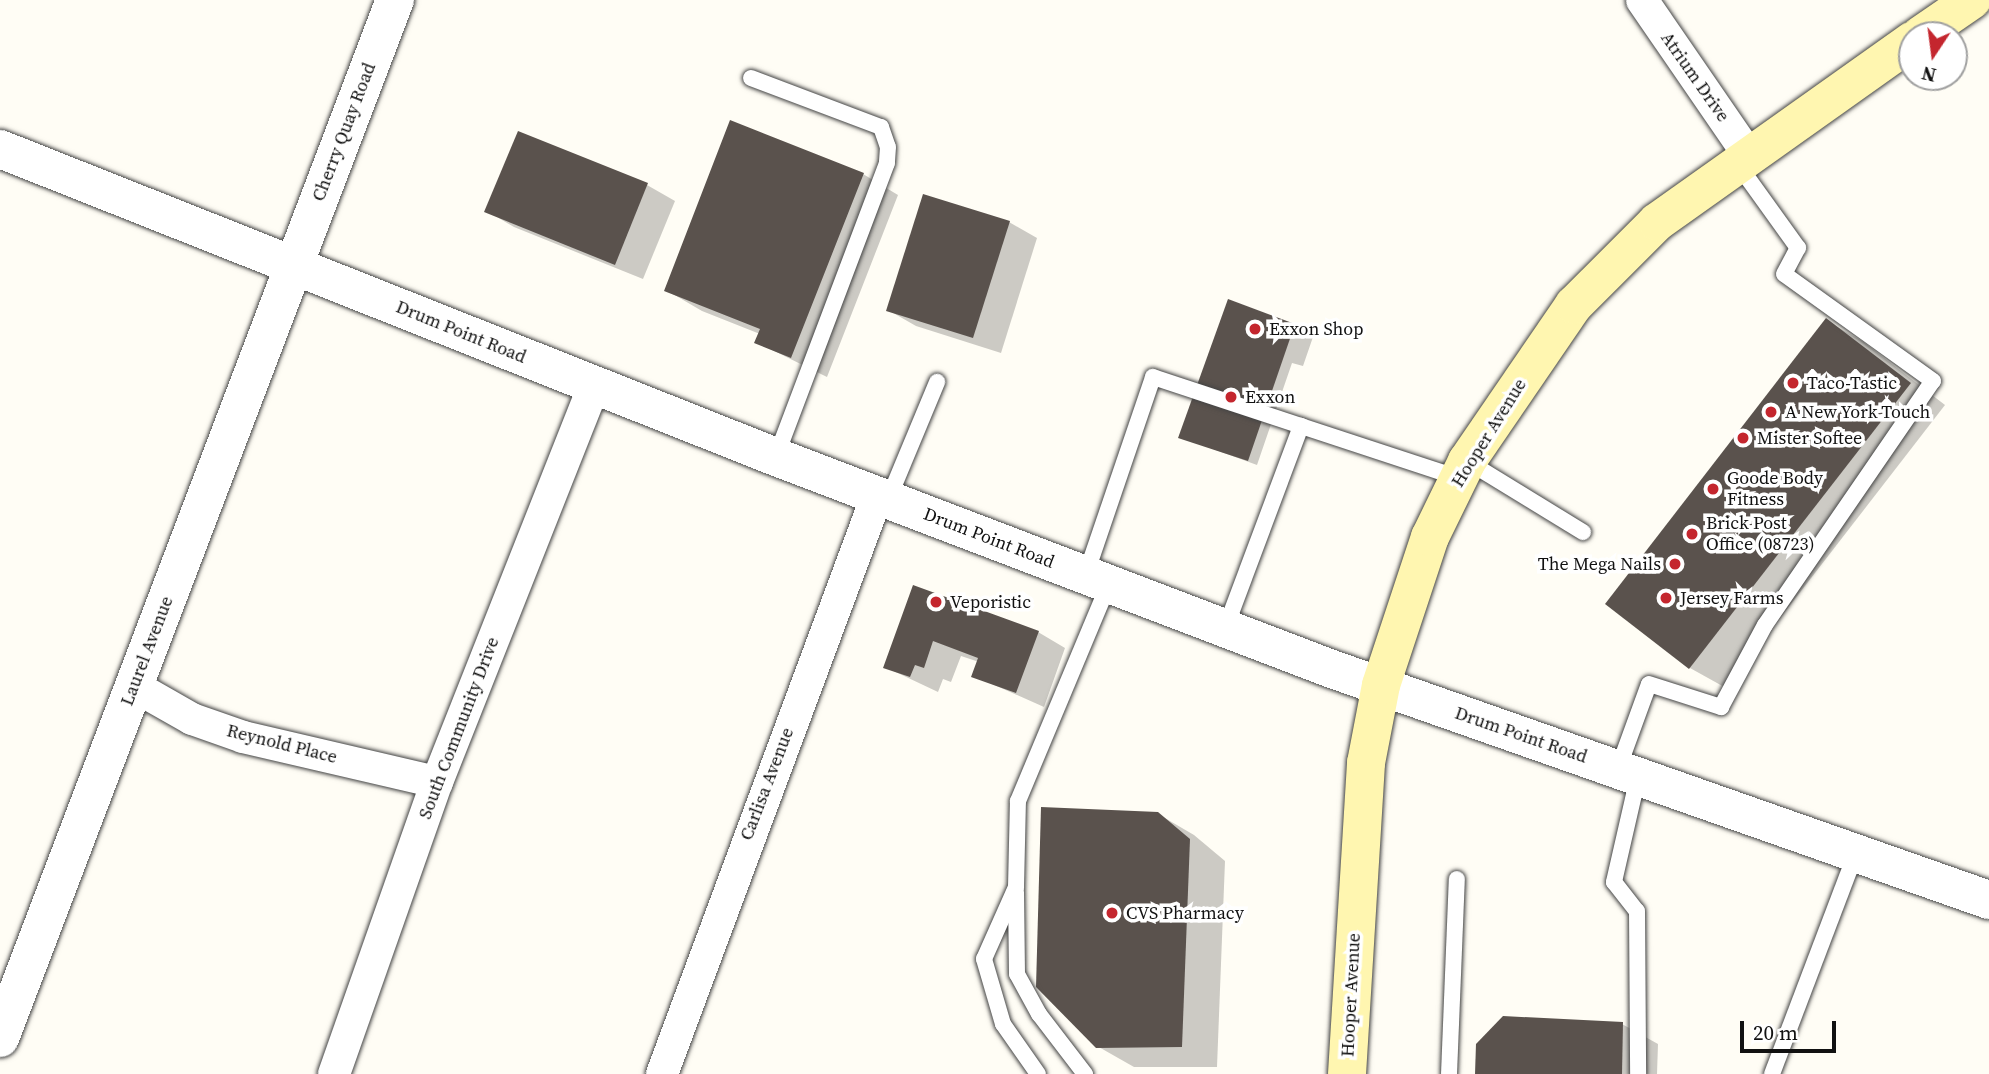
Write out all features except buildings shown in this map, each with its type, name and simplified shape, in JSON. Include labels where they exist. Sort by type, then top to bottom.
[{"type":"main road","points":[[1941,21],[1972,0]]},
{"type":"main road","name":"Hooper Avenue","points":[[1347,1074],[1366,763],[1381,685],[1430,537],[1463,470],[1574,305],[1657,222],[1743,158],[1898,51]]},
{"type":"street","name":"Cherry Quay Road","points":[[293,264],[395,0]]},
{"type":"street","name":"Atrium Drive","points":[[1642,0],[1743,158]]},
{"type":"street","name":"Drum Point Road","points":[[0,149],[883,498],[1381,685],[1989,900]]},
{"type":"street","name":"Laurel Avenue","points":[[0,1038],[293,264]]},
{"type":"street","name":"South Community Drive","points":[[334,1074],[437,782],[594,385]]},
{"type":"street","name":"Carlisa Avenue","points":[[662,1074],[883,498]]},
{"type":"street","name":"Reynold Place","points":[[134,686],[192,719],[243,737],[437,782]]},
{"type":"lane","points":[[751,78],[881,127],[888,147],[887,163],[776,457]]},
{"type":"lane","points":[[1638,1074],[1640,977],[1637,911],[1614,882],[1628,773],[1648,684],[1721,707],[1765,625],[1933,381],[1783,274],[1798,247],[1743,158]]},
{"type":"lane","points":[[1086,1074],[1039,1014],[1017,974],[1018,801],[1098,579],[1153,377],[1301,426],[1463,470],[1583,532]]},
{"type":"lane","points":[[883,498],[937,382]]},
{"type":"lane","points":[[1226,627],[1301,426]]},
{"type":"lane","points":[[1772,1074],[1856,853]]},
{"type":"lane","points":[[1449,1074],[1457,879]]},
{"type":"lane","points":[[1016,887],[984,959],[1003,1024],[1038,1074]]},
{"type":"place","name":"Exxon Shop","points":[[1255,329]]},
{"type":"place","name":"Taco-Tastic","points":[[1793,383]]},
{"type":"place","name":"Exxon","points":[[1231,397]]},
{"type":"place","name":"A New York Touch","points":[[1771,412]]},
{"type":"place","name":"Mister Softee","points":[[1743,438]]},
{"type":"place","name":"Goode Body Fitness","points":[[1713,489]]},
{"type":"place","name":"Brick Post Office (08723)","points":[[1692,534]]},
{"type":"place","name":"The Mega Nails","points":[[1675,564]]},
{"type":"place","name":"Jersey Farms","points":[[1666,598]]},
{"type":"place","name":"Veporistic","points":[[936,602]]},
{"type":"place","name":"CVS Pharmacy","points":[[1112,913]]}]
